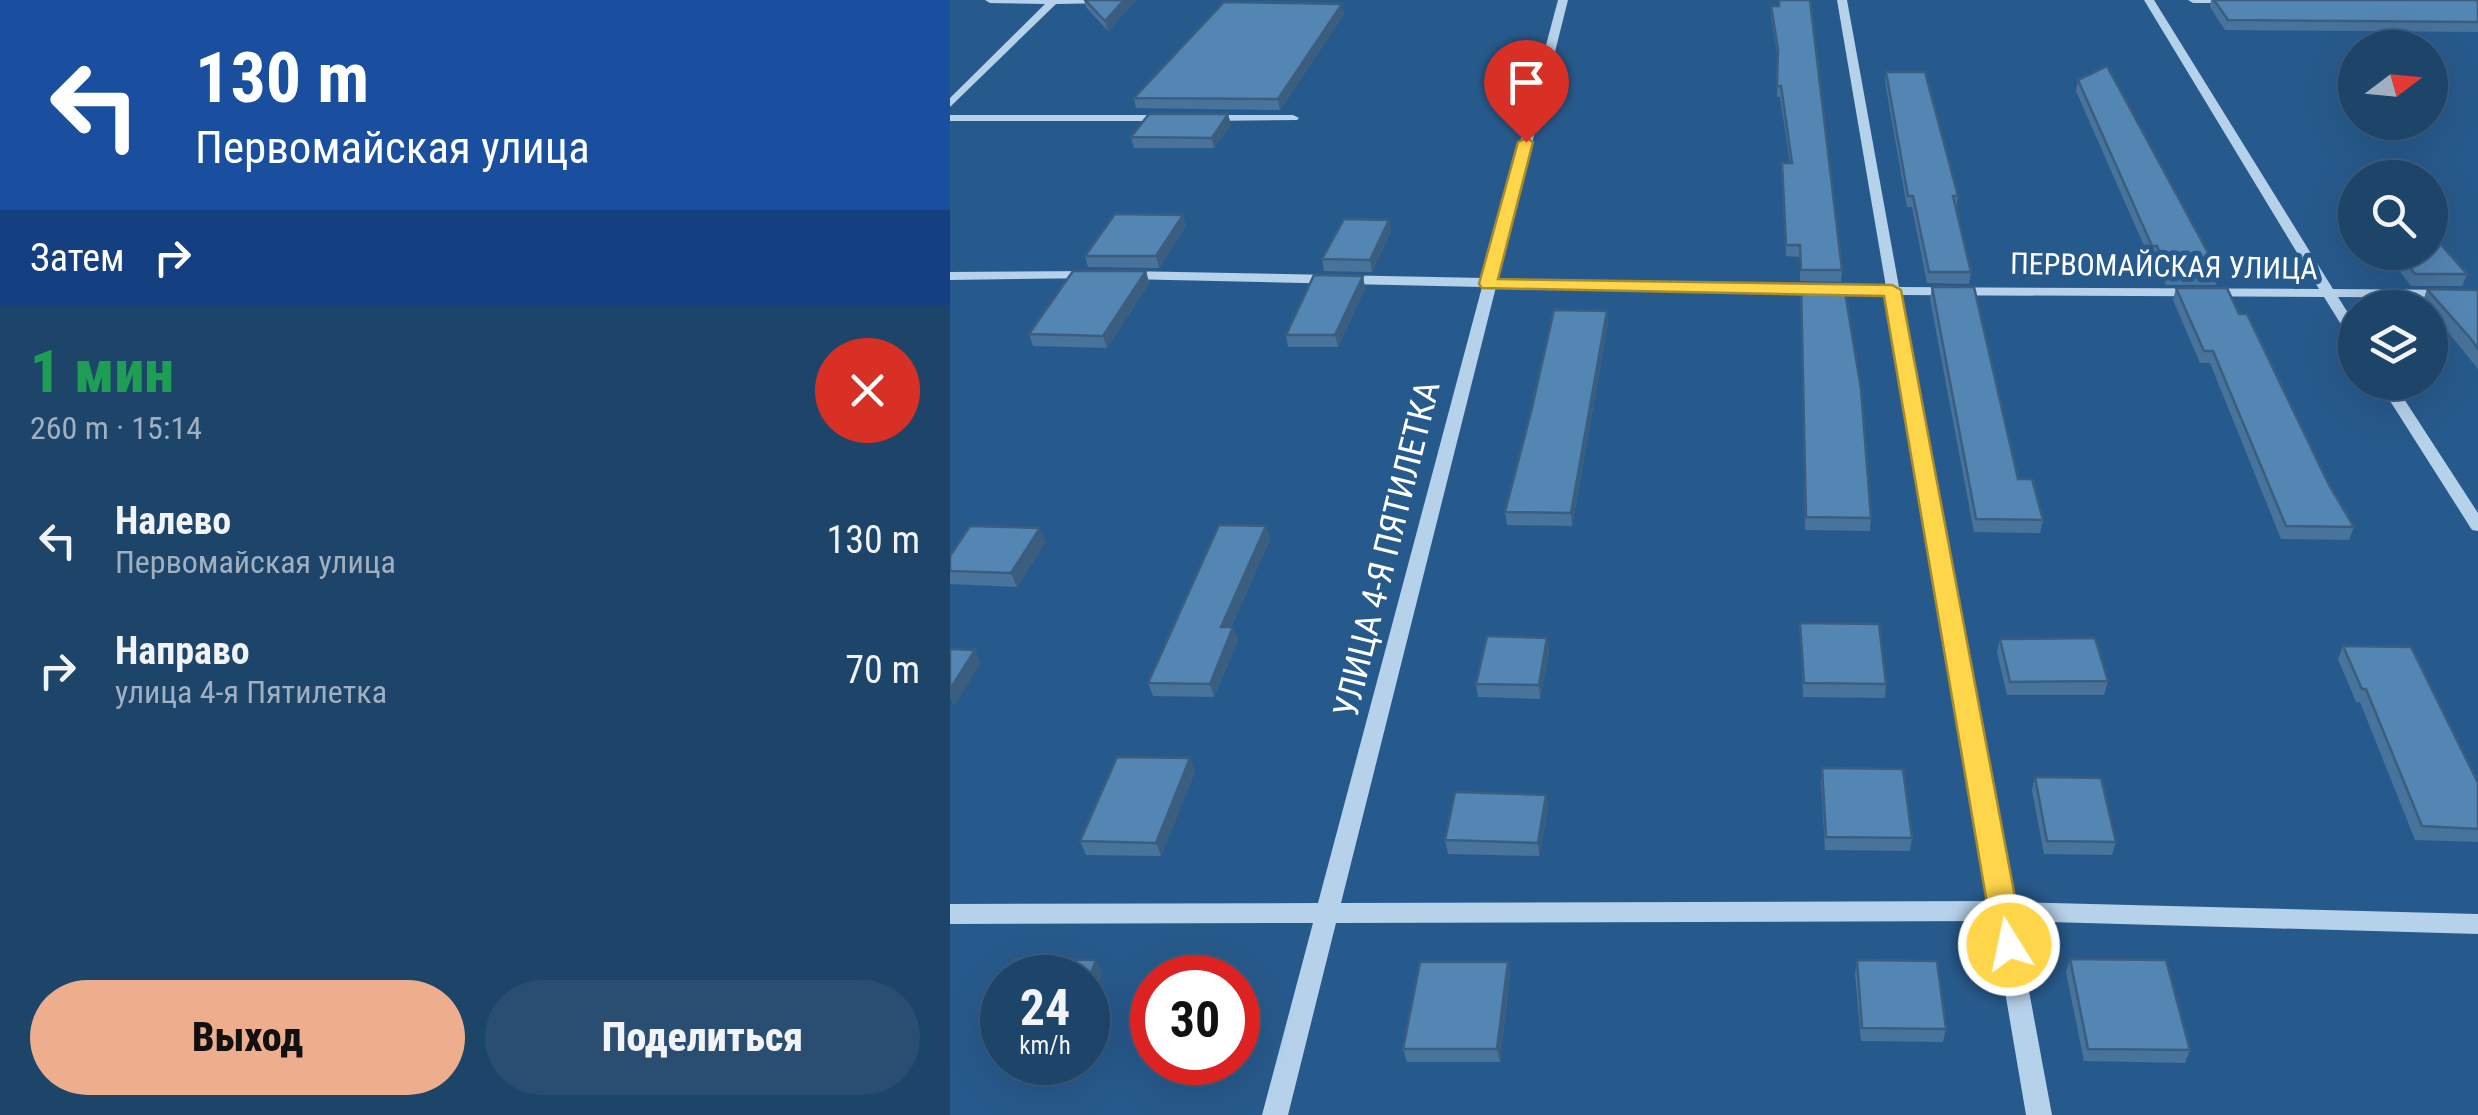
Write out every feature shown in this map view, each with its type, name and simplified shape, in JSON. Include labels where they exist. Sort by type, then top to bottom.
[{"type":"street","points":[[990,0],[1113,0]]},
{"type":"street","name":"УЛИЦА 4-Я ПЯТИЛЕТКА","points":[[1275,1115],[1564,0]]},
{"type":"street","points":[[1842,0],[2039,1115]]},
{"type":"street","points":[[2149,0],[2338,310]]},
{"type":"street","points":[[2194,0],[2250,0]]},
{"type":"street","points":[[950,104],[1053,2]]},
{"type":"street","points":[[950,118],[1178,118]]},
{"type":"street","points":[[1198,118],[1292,118]]},
{"type":"street","name":"ПЕРВОМАЙСКАЯ УЛИЦА","points":[[950,276],[2329,296],[2478,294]]},
{"type":"street","points":[[2397,400],[2478,526]]},
{"type":"street","points":[[950,914],[2003,911],[2478,924]]},
{"type":"building","points":[[1085,0],[1124,0],[1105,21]]},
{"type":"building","points":[[1779,0],[1810,0],[1842,270],[1801,270],[1800,245],[1786,245],[1782,163],[1792,163],[1781,86],[1777,86],[1778,49],[1771,6],[1779,6]]},
{"type":"building","points":[[2214,0],[2478,0],[2478,22],[2228,20]]},
{"type":"building","points":[[1224,2],[1342,4],[1278,99],[1134,98]]},
{"type":"building","points":[[2107,66],[2219,273],[2169,273],[2157,246],[2152,246],[2078,80]]},
{"type":"building","points":[[1886,72],[1925,72],[1958,196],[1953,196],[1971,272],[1929,272],[1913,196],[1908,196]]},
{"type":"building","points":[[1149,114],[1228,114],[1212,138],[1131,137]]},
{"type":"building","points":[[1115,214],[1183,215],[1156,256],[1085,256]]},
{"type":"building","points":[[1344,219],[1389,220],[1370,260],[1322,259]]},
{"type":"building","points":[[2448,252],[2467,274],[2415,274],[2412,270],[2448,270]]},
{"type":"building","points":[[1073,271],[1146,271],[1103,336],[1029,334]]},
{"type":"building","points":[[1314,275],[1363,276],[1335,335],[1286,335]]},
{"type":"building","points":[[1801,285],[1844,286],[1861,389],[1871,518],[1806,517]]},
{"type":"building","points":[[1932,287],[1974,287],[2018,479],[2032,479],[2043,520],[1976,519]]},
{"type":"building","points":[[2176,288],[2227,288],[2239,314],[2247,314],[2329,485],[2354,527],[2286,526],[2213,351],[2204,351]]},
{"type":"building","points":[[2427,289],[2478,290],[2478,349],[2448,313],[2448,290]]},
{"type":"building","points":[[1554,310],[1607,311],[1571,513],[1505,512],[1531,412]]},
{"type":"building","points":[[1219,525],[1266,526],[1221,627],[1233,627],[1210,684],[1148,683]]},
{"type":"building","points":[[970,526],[1040,528],[1011,573],[950,571],[950,556]]},
{"type":"building","points":[[1800,623],[1879,624],[1886,684],[1804,683]]},
{"type":"building","points":[[1487,636],[1547,638],[1539,685],[1476,684]]},
{"type":"building","points":[[2095,638],[2108,681],[2010,682],[2000,639]]},
{"type":"building","points":[[2343,646],[2411,647],[2478,783],[2478,829],[2422,826],[2366,689],[2362,689]]},
{"type":"building","points":[[950,649],[975,650],[950,689]]},
{"type":"building","points":[[1117,757],[1190,758],[1156,843],[1080,841]]},
{"type":"building","points":[[1822,768],[1903,769],[1912,838],[1826,837]]},
{"type":"building","points":[[2035,777],[2101,778],[2116,842],[2047,841]]},
{"type":"building","points":[[1455,792],[1546,795],[1538,843],[1445,840]]},
{"type":"building","points":[[2070,959],[2166,960],[2190,1050],[2088,1049]]},
{"type":"building","points":[[1857,960],[1937,961],[1946,1029],[1862,1028]]},
{"type":"building","points":[[1420,962],[1508,962],[1497,1049],[1403,1049]]},
{"type":"route","points":[[1526,142],[1488,284],[1892,290],[2009,945]]}]
